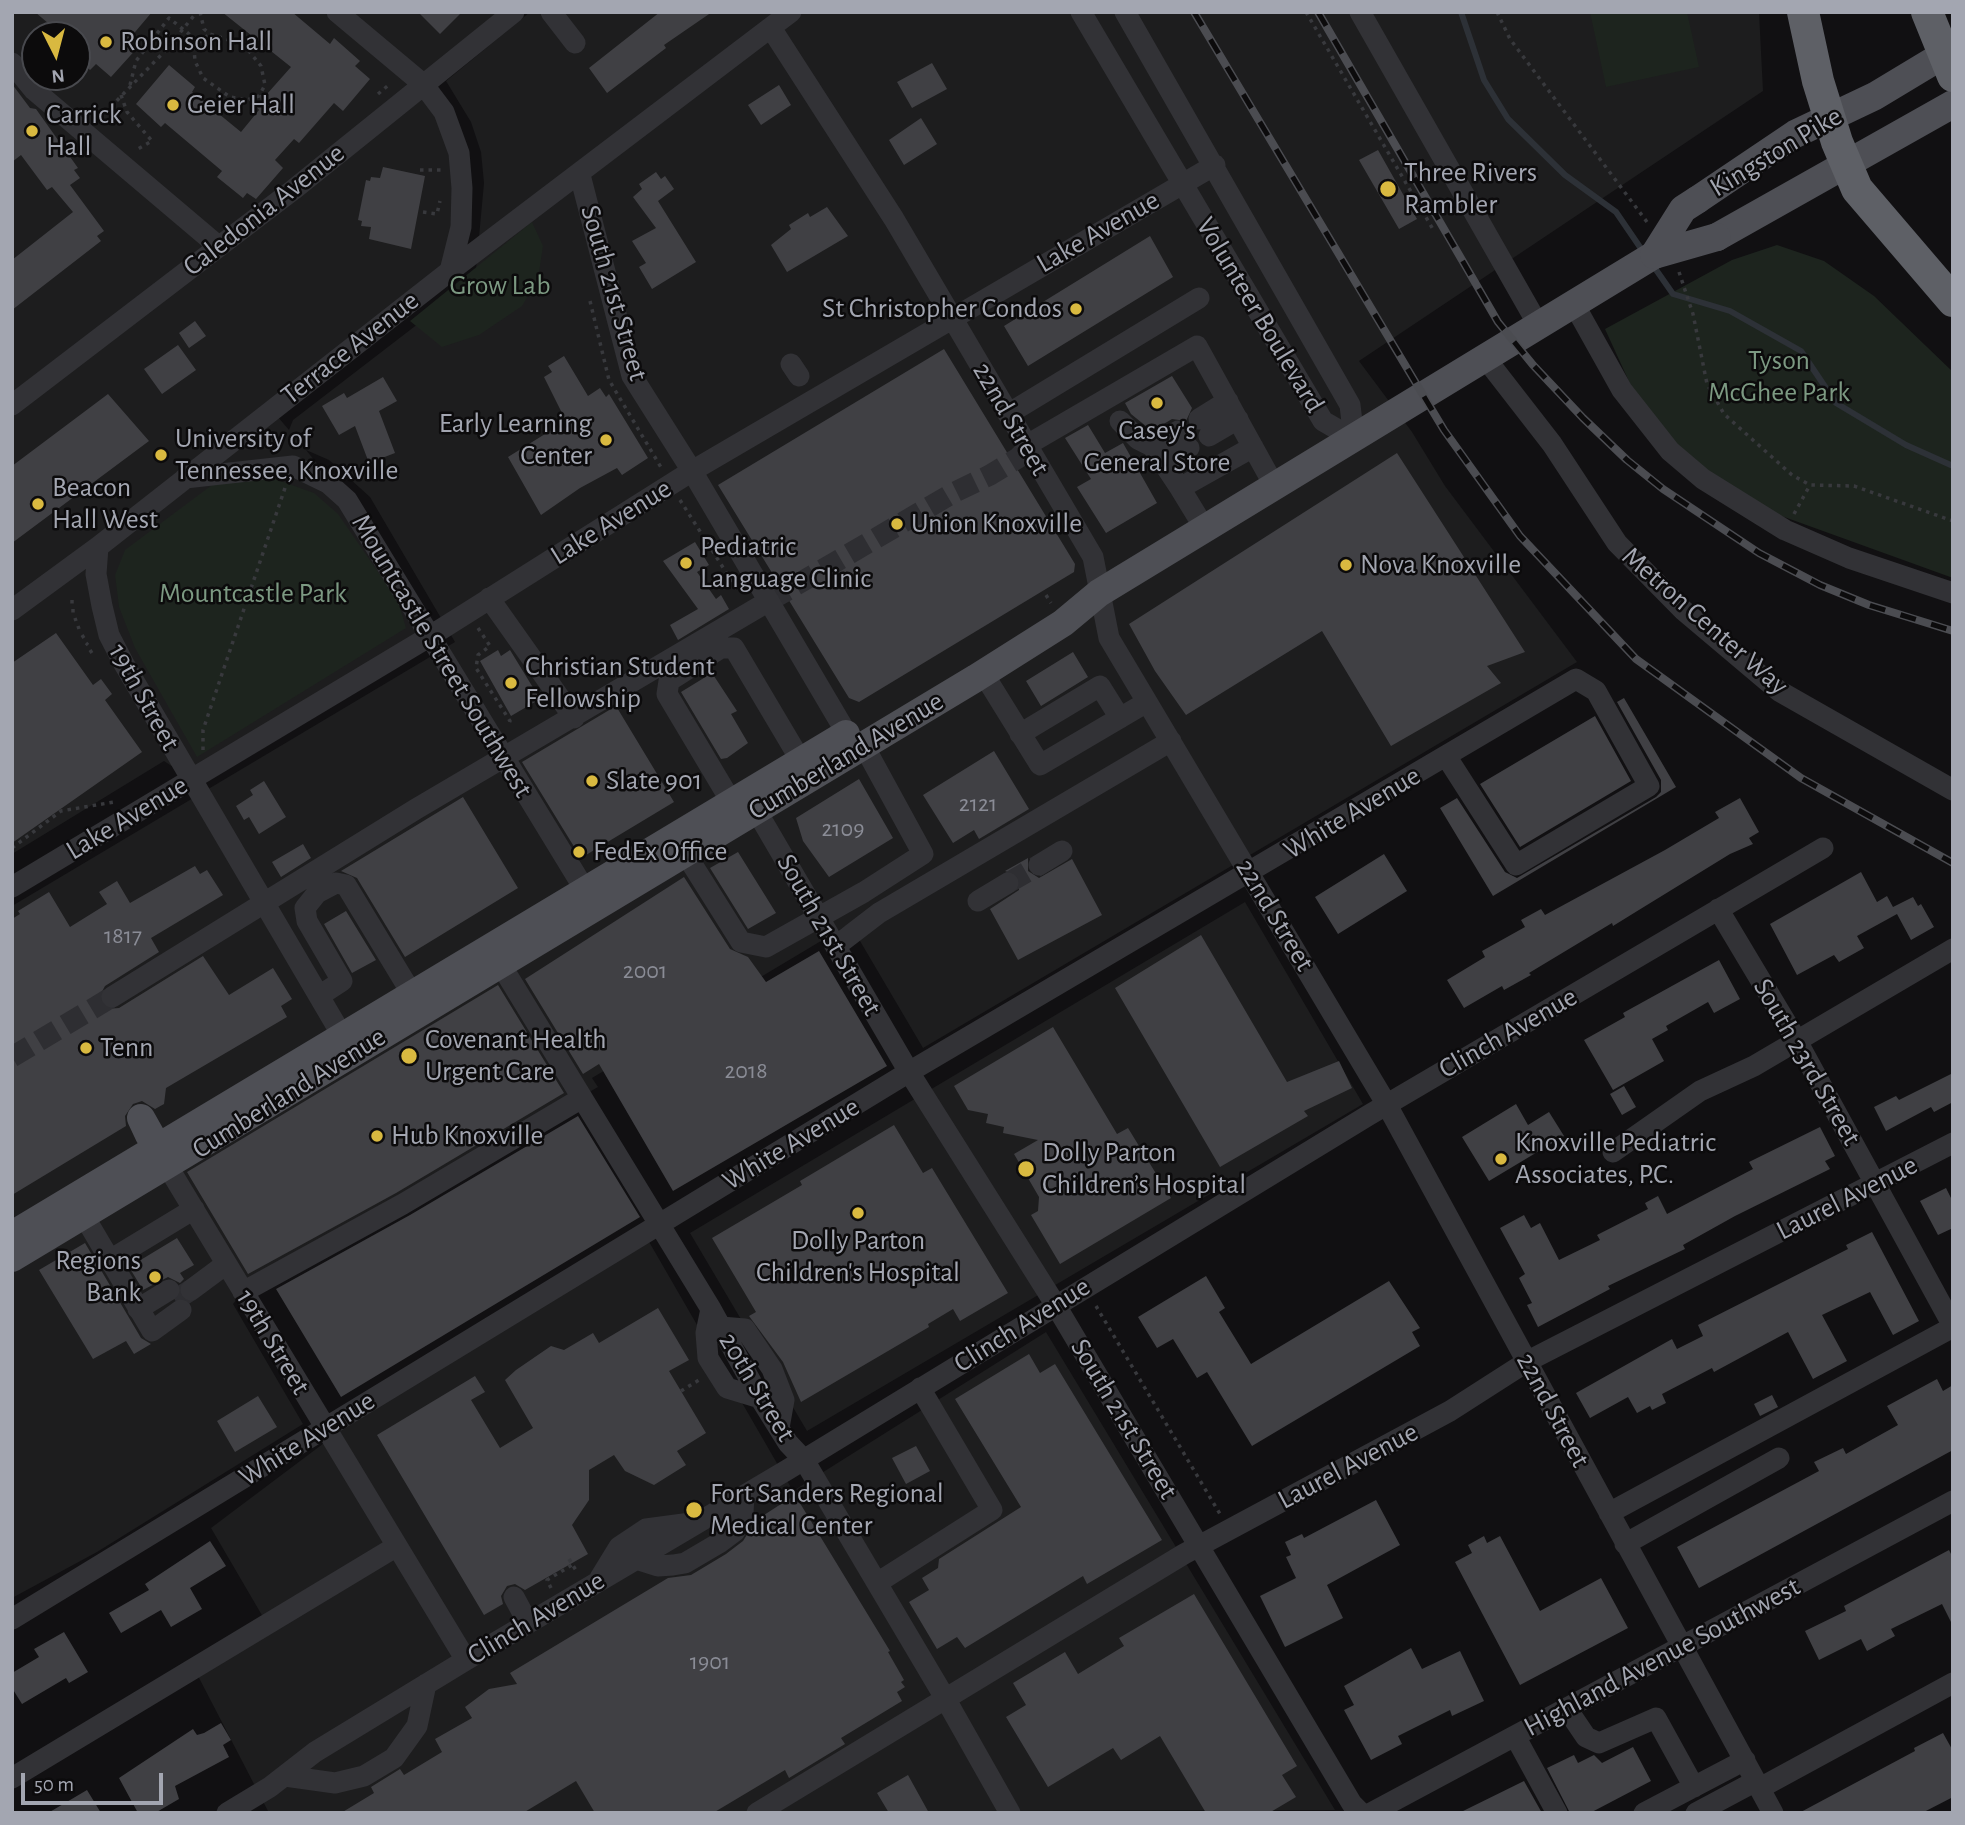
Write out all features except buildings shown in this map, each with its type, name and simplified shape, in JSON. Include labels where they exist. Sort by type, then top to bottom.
[{"type":"highway","points":[[1803,12],[1830,117],[1857,189],[1882,223],[1953,301]]},
{"type":"highway","points":[[1927,12],[1953,76]]},
{"type":"main road","name":"Kingston Pike","points":[[1654,255],[1683,209],[1795,134],[1875,96],[1953,49]]},
{"type":"main road","name":"Kingston Pike","points":[[1391,415],[1540,328],[1654,255],[1717,237],[1953,104]]},
{"type":"main road","name":"Cumberland Avenue","points":[[347,1044],[412,994],[496,956],[585,890],[855,740],[983,673],[1063,623],[1099,593],[1391,415]]},
{"type":"main road","name":"Cumberland Avenue","points":[[12,1258],[83,1216],[163,1158],[347,1044],[496,956],[685,853],[745,802],[801,761],[855,740],[1054,608],[1099,593]]},
{"type":"main road","points":[[141,1118],[163,1158]]},
{"type":"main road","name":"Cumberland Avenue","points":[[12,1235],[163,1158]]},
{"type":"street","points":[[337,12],[422,85],[444,112],[459,153],[461,227],[450,271]]},
{"type":"street","name":"Caledonia Avenue","points":[[12,405],[293,190],[514,12]]},
{"type":"street","points":[[551,12],[575,43]]},
{"type":"street","name":"Terrace Avenue","points":[[12,610],[98,547],[450,271],[791,12]]},
{"type":"street","name":"Volunteer Boulevard","points":[[1081,12],[1323,421],[1354,439]]},
{"type":"street","name":"Volunteer Boulevard","points":[[1125,12],[1350,405],[1354,439]]},
{"type":"street","points":[[1360,12],[1540,328]]},
{"type":"street","name":"22nd Street","points":[[771,27],[894,219],[1093,557],[1108,638],[1387,1105],[1773,1813]]},
{"type":"street","points":[[12,64],[34,90],[217,246]]},
{"type":"street","name":"Lake Avenue","points":[[12,887],[432,635],[692,471],[1214,165]]},
{"type":"street","name":"South 21st Street","points":[[580,174],[632,376],[923,854],[818,917]]},
{"type":"street","points":[[1008,414],[1199,298]]},
{"type":"street","points":[[1575,306],[1622,390],[1670,452],[1703,479],[1785,530],[1849,558],[1953,593]]},
{"type":"street","points":[[1027,446],[1197,346],[1275,487]]},
{"type":"street","name":"Metron Center Way","points":[[1486,359],[1552,444],[1617,544],[1683,610],[1779,691],[1953,790]]},
{"type":"street","points":[[1204,428],[1233,410]]},
{"type":"street","points":[[1120,421],[1158,454],[1205,529]]},
{"type":"street","points":[[1158,454],[1184,440]]},
{"type":"street","points":[[1180,488],[1253,447]]},
{"type":"street","points":[[183,478],[293,466]]},
{"type":"street","name":"Mountcastle Street Southwest","points":[[293,466],[328,483],[347,500],[432,635],[585,890]]},
{"type":"street","name":"19th Street","points":[[98,547],[96,574],[109,635],[200,774],[265,905],[347,1044]]},
{"type":"street","points":[[489,598],[573,718]]},
{"type":"street","points":[[111,997],[265,905],[416,809],[506,759],[769,601]]},
{"type":"street","name":"South 21st Street","points":[[801,761],[734,648],[721,648],[669,681],[667,694],[745,802],[836,946],[909,1072],[1055,1304],[1352,1804],[1361,1813]]},
{"type":"street","points":[[983,673],[1040,765],[1147,702]]},
{"type":"street","name":"White Avenue","points":[[12,1619],[909,1072],[1576,679],[1596,691],[1649,786],[1516,865],[1447,756]]},
{"type":"street","points":[[1020,734],[1100,686],[1120,718]]},
{"type":"street","points":[[836,946],[879,914],[1171,741]]},
{"type":"street","name":"Clinch Avenue","points":[[227,1813],[251,1807],[315,1752],[426,1684],[804,1460],[1055,1304],[1387,1105],[1823,848]]},
{"type":"street","points":[[1040,865],[1062,851]]},
{"type":"street","points":[[685,853],[741,942],[766,947],[818,917]]},
{"type":"street","points":[[319,996],[342,981],[307,920],[305,908],[317,893],[335,883],[346,885],[412,994]]},
{"type":"street","points":[[978,901],[1008,883]]},
{"type":"street","name":"South 23rd Street","points":[[1718,909],[1797,1041],[1953,1327]]},
{"type":"street","points":[[1613,1152],[1700,1091],[1754,1066],[1953,949]]},
{"type":"street","name":"20th Street","points":[[496,956],[716,1318],[760,1398],[779,1429],[804,1460],[1010,1813]]},
{"type":"street","points":[[243,1292],[403,1204],[582,1098]]},
{"type":"street","name":"Laurel Avenue","points":[[757,1813],[1200,1546],[1450,1411],[1528,1361],[1953,1143]]},
{"type":"street","name":"19th Street","points":[[163,1158],[194,1209],[218,1270],[243,1292],[466,1660]]},
{"type":"street","points":[[110,1260],[194,1209]]},
{"type":"street","points":[[83,1216],[142,1315],[183,1295],[206,1292],[218,1270]]},
{"type":"street","points":[[716,1318],[745,1329],[772,1369],[784,1400],[779,1429]]},
{"type":"street","points":[[1609,1513],[1953,1327]]},
{"type":"street","points":[[877,1583],[992,1510],[920,1388]]},
{"type":"street","points":[[1625,1544],[1779,1458]]},
{"type":"street","points":[[636,1559],[659,1566],[685,1563],[735,1531],[743,1513],[744,1496]]},
{"type":"street","name":"Highland Avenue Southwest","points":[[1371,1813],[1953,1501]]},
{"type":"street","points":[[597,1583],[622,1543],[646,1529],[700,1522]]},
{"type":"street","points":[[12,1779],[397,1546]]},
{"type":"street","points":[[508,1601],[523,1627]]},
{"type":"street","points":[[1696,1813],[1758,1785],[1953,1683]]},
{"type":"street","points":[[285,1776],[335,1783],[364,1776],[394,1758],[418,1726],[426,1684]]},
{"type":"street","points":[[1567,1709],[1586,1737],[1599,1743],[1656,1718],[1694,1787]]},
{"type":"street","points":[[1515,1736],[1557,1813]]},
{"type":"street","points":[[1644,1813],[1745,1760]]},
{"type":"path","points":[[84,133],[167,48],[198,12],[204,29],[210,34],[244,46],[261,66],[265,85],[259,96],[247,100],[230,97],[214,89],[204,78],[195,61],[194,49],[210,34]]},
{"type":"path","points":[[1306,12],[1434,230]]},
{"type":"path","points":[[1497,12],[1510,39],[1650,226]]},
{"type":"path","points":[[130,87],[129,79],[136,61],[169,18],[199,42]]},
{"type":"path","points":[[167,48],[194,49]]},
{"type":"path","points":[[116,160],[152,141],[127,112],[121,96]]},
{"type":"path","points":[[420,170],[447,170],[446,162]]},
{"type":"path","points":[[423,212],[437,214],[442,196]]},
{"type":"path","points":[[1693,314],[1707,384],[1724,414],[1792,475],[1810,485],[1854,486],[1953,521]]},
{"type":"path","points":[[200,774],[202,730],[293,466]]},
{"type":"path","points":[[670,485],[750,612]]},
{"type":"path","points":[[1785,530],[1810,485]]},
{"type":"path","points":[[1046,595],[1051,603]]},
{"type":"path","points":[[468,612],[490,646],[478,655],[476,668],[510,721],[506,729],[494,738]]},
{"type":"path","points":[[12,848],[61,811],[114,802]]},
{"type":"path","points":[[1096,1306],[1220,1514]]},
{"type":"path","points":[[554,1592],[547,1580],[572,1565],[569,1559]]},
{"type":"shaded area","points":[[12,12],[514,12],[423,84],[459,153],[450,271],[272,410],[289,430],[293,420],[475,280],[484,183],[481,152],[471,122],[446,81],[530,12],[1759,12],[1763,91],[1359,361],[1412,432],[1445,486],[1577,662],[923,1048],[860,941],[846,926],[592,1078],[598,1087],[243,1292],[233,1304],[303,1424],[97,1552],[12,1598],[12,906],[455,642],[370,497],[329,460],[306,450],[347,500],[432,635],[191,779],[164,761],[12,854]]},
{"type":"shaded area","name":"Dolly Parton Children’s Hospital","points":[[1245,902],[1363,1104],[807,1431],[690,1233]]},
{"type":"shaded area","name":"Fort Sanders Regional Medical Center","points":[[648,1240],[793,1491],[1046,1332],[1335,1810],[269,1813],[197,1674],[270,1629],[211,1528],[352,1422]]},
{"type":"green space","points":[[1590,12],[1687,12],[1699,67],[1606,87]]},
{"type":"green space","name":"Grow Lab","points":[[532,222],[543,246],[538,279],[522,306],[479,335],[442,347],[410,321]]},
{"type":"green space","name":"Tyson McGhee Park","points":[[1777,245],[1824,261],[1874,296],[1953,372],[1953,578],[1776,514],[1697,467],[1638,401],[1605,329],[1732,260]]},
{"type":"green space","name":"Mountcastle Park","points":[[275,479],[314,493],[338,514],[398,601],[406,628],[197,757],[135,648],[119,607],[115,575],[125,550],[212,485]]},
{"type":"waterway","points":[[1461,12],[1484,80],[1508,119],[1565,175],[1616,212],[1644,253]]},
{"type":"waterway","points":[[1652,264],[1673,294],[1730,311],[1801,351],[1836,403],[1906,445],[1953,466]]},
{"type":"tunnel","points":[[769,601],[953,493],[990,475],[1018,458],[1028,448]]},
{"type":"tunnel","points":[[1008,883],[1039,865]]},
{"type":"tunnel","points":[[12,1057],[112,997]]},
{"type":"tunnel","points":[[175,1300],[191,1290]]},
{"type":"railway","points":[[1194,12],[1444,430],[1520,536],[1636,659],[1801,778],[1953,863]]},
{"type":"railway","points":[[1318,12],[1498,322],[1533,365],[1583,418],[1627,460],[1663,489],[1759,553],[1820,585],[1869,605],[1953,631]]},
{"type":"place","name":"Robinson Hall","points":[[106,42]]},
{"type":"place","name":"Geier Hall","points":[[173,105]]},
{"type":"place","name":"Carrick Hall","points":[[32,131]]},
{"type":"place","name":"Three Rivers Rambler","points":[[1388,189]]},
{"type":"place","name":"St Christopher Condos","points":[[1076,309]]},
{"type":"place","name":"Casey's General Store","points":[[1157,403]]},
{"type":"place","name":"Early Learning Center","points":[[606,440]]},
{"type":"place","name":"University of Tennessee, Knoxville","points":[[161,455]]},
{"type":"place","name":"Beacon Hall West","points":[[38,504]]},
{"type":"place","name":"Union Knoxville","points":[[897,524]]},
{"type":"place","name":"Pediatric Language Clinic","points":[[686,563]]},
{"type":"place","name":"Nova Knoxville","points":[[1346,565]]},
{"type":"place","name":"Christian Student Fellowship","points":[[511,683]]},
{"type":"place","name":"Slate 901","points":[[592,781]]},
{"type":"place","name":"FedEx Office","points":[[579,852]]},
{"type":"place","name":"Tenn","points":[[86,1048]]},
{"type":"place","name":"Covenant Health Urgent Care","points":[[409,1056]]},
{"type":"place","name":"Hub Knoxville","points":[[377,1136]]},
{"type":"place","name":"Knoxville Pediatric Associates, P.C.","points":[[1501,1159]]},
{"type":"place","name":"Dolly Parton Children’s Hospital","points":[[1026,1169]]},
{"type":"place","name":"Dolly Parton Children's Hospital","points":[[858,1213]]},
{"type":"place","name":"Regions Bank","points":[[155,1277]]},
{"type":"place","name":"Fort Sanders Regional Medical Center","points":[[694,1510]]}]
